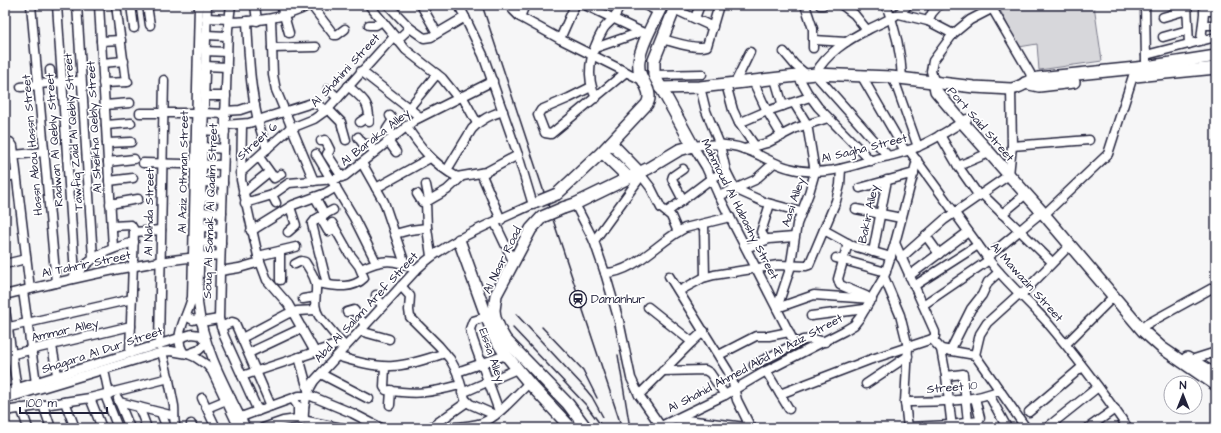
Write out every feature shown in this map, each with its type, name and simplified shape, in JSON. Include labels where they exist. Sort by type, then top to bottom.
[{"type":"main road","points":[[654,75],[654,60],[675,7]]},
{"type":"main road","points":[[537,203],[557,194],[611,143],[649,102],[649,92],[642,80],[638,68],[645,34],[661,9]]},
{"type":"main road","points":[[640,54],[654,60]]},
{"type":"main road","points":[[1030,83],[1133,76],[1185,66],[1216,56]]},
{"type":"main road","points":[[660,88],[700,87],[807,75],[861,75],[897,77],[974,87],[1011,89],[1030,83],[1038,78],[1146,68],[1185,66],[1216,68]]},
{"type":"main road","name":"Mahmoud Al Habashy Street","points":[[654,75],[693,146]]},
{"type":"main road","name":"Port Said Street","points":[[934,81],[941,87],[988,153],[1035,196],[1070,246],[1143,330],[1162,348],[1216,385]]},
{"type":"main road","name":"Port Said Street","points":[[965,121],[1026,194],[1045,212],[1147,324],[1167,344],[1190,360],[1216,375]]},
{"type":"main road","points":[[611,143],[643,172]]},
{"type":"main road","name":"Al Nasr Road","points":[[578,427],[572,409],[501,332],[495,318],[496,295],[531,229],[542,217],[575,204],[643,172],[672,153],[693,146]]},
{"type":"main road","points":[[602,152],[629,178]]},
{"type":"main road","name":"Al Nasr Road","points":[[459,240],[494,337],[506,355],[529,383],[562,417],[578,427]]},
{"type":"main road","points":[[481,298],[496,295]]},
{"type":"main road","points":[[562,417],[570,414],[572,409]]},
{"type":"street","name":"Hassn Abou Hassn Street","points":[[31,5],[56,283]]},
{"type":"street","name":"Radwan Al Qebly Street","points":[[57,5],[73,277]]},
{"type":"street","name":"Tawfiq Zaid Al Qebly Street","points":[[77,5],[93,258]]},
{"type":"street","name":"Al Sheikha Qebly Street","points":[[99,5],[113,248]]},
{"type":"street","points":[[103,83],[127,82],[116,5]]},
{"type":"street","points":[[130,5],[134,28]]},
{"type":"street","points":[[147,5],[150,25]]},
{"type":"street","name":"Al Aziz Othman Street","points":[[179,338],[192,297],[196,257],[200,242],[202,182],[198,164],[202,147],[203,130],[200,113],[204,96],[199,5]]},
{"type":"street","name":"Al Aziz Othman Street","points":[[207,5],[205,51],[202,68],[198,164],[196,257],[198,303],[200,320],[206,341],[229,399]]},
{"type":"street","name":"Souq Al Samak Al Qadim Street","points":[[231,5],[227,36],[220,243],[220,323],[258,411]]},
{"type":"street","points":[[255,5],[257,21]]},
{"type":"street","points":[[281,5],[289,33]]},
{"type":"street","points":[[206,18],[257,21],[285,16],[311,5],[334,36],[345,29]]},
{"type":"street","points":[[369,5],[395,38],[414,58],[437,74],[460,97],[477,123]]},
{"type":"street","points":[[388,5],[410,28],[424,38],[434,35],[464,17]]},
{"type":"street","points":[[421,5],[434,35]]},
{"type":"street","points":[[459,5],[484,56],[518,156],[537,203]]},
{"type":"street","points":[[510,5],[520,17],[560,39],[593,51],[626,72],[642,80]]},
{"type":"street","points":[[520,17],[525,5]]},
{"type":"street","points":[[560,39],[575,5]]},
{"type":"street","points":[[585,5],[645,34]]},
{"type":"street","points":[[596,98],[591,87],[589,73],[593,51],[604,28],[613,18],[620,5]]},
{"type":"street","points":[[645,5],[661,9]]},
{"type":"street","points":[[695,18],[700,5]]},
{"type":"street","points":[[662,39],[688,45],[706,47],[719,5]]},
{"type":"street","points":[[805,5],[813,29],[813,44],[846,42]]},
{"type":"street","points":[[842,5],[854,14],[867,30]]},
{"type":"street","points":[[886,5],[892,18],[899,45],[896,85],[918,147]]},
{"type":"street","points":[[807,75],[846,42],[899,14],[908,5]]},
{"type":"street","points":[[928,21],[932,13],[939,5]]},
{"type":"street","points":[[1145,5],[1146,68]]},
{"type":"street","points":[[675,7],[713,27]]},
{"type":"street","points":[[934,81],[931,71],[933,61],[953,34],[963,24],[996,7],[1030,74],[1030,83]]},
{"type":"street","points":[[1163,17],[1187,8],[1189,44]]},
{"type":"street","points":[[1201,40],[1205,8],[1216,11]]},
{"type":"street","points":[[899,14],[928,21],[953,34]]},
{"type":"street","points":[[271,19],[274,83],[284,111],[314,181]]},
{"type":"street","points":[[247,21],[250,75],[258,121],[267,150]]},
{"type":"street","points":[[369,25],[376,25],[382,21]]},
{"type":"street","points":[[1203,25],[1216,25]]},
{"type":"street","name":"Al Shahimi Street","points":[[291,128],[314,119],[327,110],[361,71],[395,38],[410,28]]},
{"type":"street","points":[[1163,37],[1188,30]]},
{"type":"street","points":[[593,51],[645,34]]},
{"type":"street","points":[[206,36],[227,36]]},
{"type":"street","points":[[1146,55],[1216,37]]},
{"type":"street","points":[[101,41],[121,40]]},
{"type":"street","points":[[272,48],[316,47]]},
{"type":"street","points":[[205,51],[227,52]]},
{"type":"street","points":[[750,52],[730,84],[733,110],[739,123],[756,146]]},
{"type":"street","points":[[784,52],[795,65],[807,75],[888,156]]},
{"type":"street","points":[[102,63],[124,61]]},
{"type":"street","points":[[202,68],[226,67]]},
{"type":"street","points":[[50,70],[51,83]]},
{"type":"street","points":[[361,71],[420,116]]},
{"type":"street","points":[[591,87],[540,110],[538,116],[545,133],[551,134],[626,72]]},
{"type":"street","points":[[409,108],[437,74]]},
{"type":"street","points":[[654,75],[702,74]]},
{"type":"street","points":[[807,75],[810,97],[828,118],[871,161]]},
{"type":"street","name":"Al Mawazin Street","points":[[861,75],[907,151],[917,160],[988,259],[998,272],[1021,294],[1066,344],[1128,428]]},
{"type":"street","points":[[923,304],[988,259],[1010,240],[1018,230],[1045,212],[1108,154],[1133,76]]},
{"type":"street","points":[[775,79],[782,106]]},
{"type":"street","name":"Al Nahda Street","points":[[164,80],[160,261],[160,348],[169,378],[174,405],[176,428]]},
{"type":"street","name":"Al Baraka Alley","points":[[245,203],[272,195],[289,183],[331,180],[342,177],[362,163],[420,116],[493,81]]},
{"type":"street","points":[[753,81],[767,111],[782,136]]},
{"type":"street","points":[[21,87],[51,83],[76,82]]},
{"type":"street","points":[[348,86],[365,102],[370,112],[360,122]]},
{"type":"street","points":[[700,87],[706,111],[720,145],[726,171],[735,189],[770,204],[801,212]]},
{"type":"street","points":[[328,89],[338,98]]},
{"type":"street","points":[[901,258],[944,220],[981,195],[1009,172],[1012,146],[1011,89]]},
{"type":"street","points":[[204,96],[226,96]]},
{"type":"street","points":[[739,123],[767,111],[810,97]]},
{"type":"street","points":[[203,130],[225,128],[258,121],[312,102],[327,110],[341,122],[346,140]]},
{"type":"street","points":[[794,102],[807,124],[815,172]]},
{"type":"street","points":[[105,105],[130,103]]},
{"type":"street","points":[[140,113],[225,112],[240,110],[255,105]]},
{"type":"street","points":[[447,170],[472,128],[487,117],[503,111]]},
{"type":"street","points":[[390,116],[393,120],[387,128],[396,152]]},
{"type":"street","points":[[744,149],[782,136],[796,128],[828,118]]},
{"type":"street","name":"Al Sagha Street","points":[[693,146],[707,144],[744,149],[774,163],[794,169],[826,172],[918,147],[965,121]]},
{"type":"street","points":[[106,125],[131,123]]},
{"type":"street","points":[[242,125],[240,173],[251,231],[259,259],[270,284],[288,304],[315,352]]},
{"type":"street","points":[[406,126],[430,158],[456,176],[461,177],[482,173],[518,156]]},
{"type":"street","name":"Street 6","points":[[240,173],[291,128]]},
{"type":"street","points":[[940,135],[958,166],[981,195],[1052,262]]},
{"type":"street","points":[[358,137],[363,144],[368,144],[375,152]]},
{"type":"street","points":[[321,141],[325,140],[330,148],[328,155],[342,177]]},
{"type":"street","points":[[1012,146],[1089,140]]},
{"type":"street","points":[[5,142],[10,142],[13,146],[26,259],[28,323],[36,383]]},
{"type":"street","points":[[107,143],[131,142]]},
{"type":"street","name":"Mahmoud Al Habashy Street","points":[[693,146],[712,178],[719,196],[795,344]]},
{"type":"street","points":[[202,147],[224,148]]},
{"type":"street","points":[[14,156],[44,152]]},
{"type":"street","points":[[958,166],[988,153]]},
{"type":"street","points":[[316,154],[354,218],[376,262]]},
{"type":"street","points":[[259,157],[274,178],[281,174]]},
{"type":"street","points":[[376,188],[430,158]]},
{"type":"street","points":[[108,162],[134,159]]},
{"type":"street","name":"Al Shahid Ahmed Abd Al Aziz Street","points":[[661,427],[734,391],[766,372],[825,342],[849,328],[858,320],[872,299],[885,275],[917,160]]},
{"type":"street","points":[[143,163],[223,165]]},
{"type":"street","points":[[362,163],[384,202],[405,264]]},
{"type":"street","points":[[719,196],[755,180],[774,163]]},
{"type":"street","points":[[679,291],[706,277],[778,265],[806,266],[810,263],[838,193],[841,169]]},
{"type":"street","points":[[682,200],[672,179],[673,176],[683,170]]},
{"type":"street","points":[[667,212],[712,178],[726,171]]},
{"type":"street","points":[[243,193],[269,172]]},
{"type":"street","points":[[594,241],[643,172],[661,208],[671,216],[678,232]]},
{"type":"street","name":"Aasi Alley","points":[[777,308],[791,266],[797,224],[815,172]]},
{"type":"street","points":[[482,173],[514,263]]},
{"type":"street","points":[[860,188],[914,173]]},
{"type":"street","points":[[5,177],[16,175]]},
{"type":"street","points":[[417,194],[422,202],[427,201],[447,190],[461,177]]},
{"type":"street","points":[[109,181],[133,178]]},
{"type":"street","name":"Bakir Alley","points":[[873,252],[888,180]]},
{"type":"street","points":[[202,182],[223,183]]},
{"type":"street","points":[[426,185],[427,228],[431,256]]},
{"type":"street","points":[[251,231],[300,201],[315,197],[336,187]]},
{"type":"street","points":[[1002,214],[1026,194]]},
{"type":"street","points":[[272,195],[276,204]]},
{"type":"street","points":[[201,197],[222,198]]},
{"type":"street","points":[[315,197],[328,231],[330,231],[333,226],[361,270],[364,278],[358,283],[343,286],[316,283]]},
{"type":"street","points":[[110,204],[138,199]]},
{"type":"street","name":"Abd Al Salam Aref Street","points":[[307,392],[337,356],[344,345],[431,256],[459,240],[537,203]]},
{"type":"street","points":[[575,204],[594,241],[606,273],[619,321],[628,369],[639,395],[661,427]]},
{"type":"street","points":[[766,240],[761,232],[770,204]]},
{"type":"street","points":[[288,232],[296,225],[290,207]]},
{"type":"street","points":[[856,209],[901,218]]},
{"type":"street","points":[[326,284],[312,224],[313,221],[333,210]]},
{"type":"street","points":[[201,212],[222,213]]},
{"type":"street","points":[[606,273],[619,272],[628,268],[678,232],[730,217]]},
{"type":"street","points":[[704,224],[706,277]]},
{"type":"street","points":[[112,226],[131,225],[134,228],[130,353]]},
{"type":"street","points":[[200,227],[221,228]]},
{"type":"street","points":[[395,234],[427,228]]},
{"type":"street","points":[[134,232],[161,230]]},
{"type":"street","points":[[824,230],[848,244],[891,257]]},
{"type":"street","points":[[909,276],[968,232]]},
{"type":"street","points":[[926,236],[939,254]]},
{"type":"street","points":[[746,248],[766,240],[794,237]]},
{"type":"street","points":[[73,277],[93,258],[113,248],[134,242]]},
{"type":"street","points":[[200,242],[220,243]]},
{"type":"street","points":[[866,384],[908,352],[932,339],[935,332],[895,243]]},
{"type":"street","points":[[848,244],[840,259],[839,284],[872,299]]},
{"type":"street","points":[[914,286],[978,245]]},
{"type":"street","points":[[975,355],[980,334],[987,324],[1021,294],[1070,246]]},
{"type":"street","points":[[220,270],[239,268],[280,251],[296,247]]},
{"type":"street","points":[[270,284],[284,279],[280,251]]},
{"type":"street","name":"Al Tahrir Street","points":[[5,295],[56,283],[73,277],[160,261],[220,255]]},
{"type":"street","points":[[5,264],[26,259]]},
{"type":"street","points":[[840,259],[885,275],[900,315],[908,352],[905,402],[908,427],[952,426],[980,420],[975,398]]},
{"type":"street","points":[[242,376],[315,352],[344,345],[319,316],[316,310],[316,283],[305,262],[301,261],[295,264]]},
{"type":"street","points":[[361,270],[376,262],[393,261],[405,264],[416,270]]},
{"type":"street","points":[[950,351],[971,309],[982,295],[988,282],[998,272]]},
{"type":"street","points":[[669,276],[719,355],[732,379],[737,400],[751,428]]},
{"type":"street","points":[[401,286],[410,296],[409,314],[412,320],[445,353],[457,372],[461,389],[467,402],[497,413]]},
{"type":"street","points":[[1147,324],[1216,286]]},
{"type":"street","points":[[376,295],[382,306]]},
{"type":"street","points":[[777,308],[814,295],[872,299]]},
{"type":"street","points":[[1066,344],[1113,297]]},
{"type":"street","points":[[288,304],[315,298]]},
{"type":"street","points":[[6,328],[132,299]]},
{"type":"street","points":[[648,307],[692,342]]},
{"type":"street","points":[[5,309],[8,356],[17,389]]},
{"type":"street","points":[[811,316],[865,309]]},
{"type":"street","points":[[242,338],[293,312],[316,310]]},
{"type":"street","points":[[347,312],[354,310],[362,328],[389,339]]},
{"type":"street","points":[[186,316],[192,320],[220,323],[234,322],[249,353],[271,406]]},
{"type":"street","name":"Eissa Alley","points":[[486,317],[474,321],[470,326],[473,340],[497,413]]},
{"type":"street","name":"Ammar Alley","points":[[8,356],[131,326]]},
{"type":"street","points":[[249,353],[302,328]]},
{"type":"street","points":[[639,395],[704,331]]},
{"type":"street","points":[[719,355],[756,336],[769,336],[789,332]]},
{"type":"street","name":"Shagara Al Dur Street","points":[[5,392],[36,383],[104,370],[160,348],[179,338],[195,334],[200,335],[206,341]]},
{"type":"street","points":[[179,338],[179,346],[185,353],[195,357],[207,365],[229,399],[245,416],[252,428]]},
{"type":"street","points":[[754,365],[808,339],[825,342]]},
{"type":"street","points":[[932,339],[941,349],[952,426]]},
{"type":"street","points":[[185,353],[199,350],[206,341]]},
{"type":"street","points":[[52,346],[58,380]]},
{"type":"street","name":"Shagara Al Dur Street","points":[[5,399],[130,353],[160,348],[185,353]]},
{"type":"street","points":[[941,349],[975,355],[1026,428]]},
{"type":"street","points":[[780,394],[869,360],[908,352]]},
{"type":"street","points":[[1190,360],[1216,352]]},
{"type":"street","points":[[337,356],[360,363],[385,367],[415,363],[445,353]]},
{"type":"street","points":[[457,372],[506,355]]},
{"type":"street","points":[[299,357],[307,392],[301,420]]},
{"type":"street","points":[[1029,412],[1082,366]]},
{"type":"street","points":[[385,367],[384,388],[409,393],[461,389],[488,382],[518,369]]},
{"type":"street","points":[[104,370],[118,428]]},
{"type":"street","points":[[663,371],[705,370],[710,373],[725,395]]},
{"type":"street","points":[[766,372],[789,409]]},
{"type":"street","points":[[321,374],[369,399]]},
{"type":"street","points":[[946,376],[963,374],[968,422]]},
{"type":"street","points":[[5,410],[43,406],[90,398],[169,378]]},
{"type":"street","points":[[439,428],[482,425],[529,383]]},
{"type":"street","points":[[1049,426],[1098,387]]},
{"type":"street","points":[[390,406],[391,390]]},
{"type":"street","name":"Street 10","points":[[905,402],[975,398],[989,395],[1000,390]]},
{"type":"street","points":[[245,416],[293,399],[307,392]]},
{"type":"street","points":[[307,392],[310,396],[342,408],[381,428]]},
{"type":"street","points":[[110,393],[119,402],[130,428]]},
{"type":"street","points":[[989,395],[1006,426]]},
{"type":"street","points":[[90,398],[102,428]]},
{"type":"street","points":[[202,398],[216,428]]},
{"type":"street","points":[[207,408],[229,399]]},
{"type":"street","points":[[229,399],[239,428]]},
{"type":"street","points":[[293,399],[298,406],[301,420]]},
{"type":"street","points":[[65,402],[75,428]]},
{"type":"street","points":[[119,402],[174,416]]},
{"type":"street","points":[[430,428],[467,402]]},
{"type":"street","points":[[43,406],[51,428]]},
{"type":"street","points":[[138,407],[148,428]]},
{"type":"street","points":[[21,408],[28,428]]},
{"type":"street","points":[[1088,428],[1115,409]]},
{"type":"street","points":[[161,413],[167,428]]},
{"type":"street","points":[[245,416],[246,428]]},
{"type":"street","points":[[678,419],[718,426],[754,428]]},
{"type":"street","points":[[263,428],[283,421],[301,420],[338,428]]},
{"type":"shaded area","points":[[1011,5],[1094,5],[1102,61],[1039,70],[1037,44],[1019,47],[1000,10]]},
{"type":"railway","points":[[482,5],[622,428]]},
{"type":"railway","points":[[516,314],[583,386],[592,397],[603,417]]},
{"type":"railway","points":[[542,327],[583,370],[597,398]]},
{"type":"railway","points":[[513,328],[586,405],[603,428]]},
{"type":"railway","points":[[618,355],[630,428]]},
{"type":"place","name":"Damanhur","points":[[578,299]]}]
